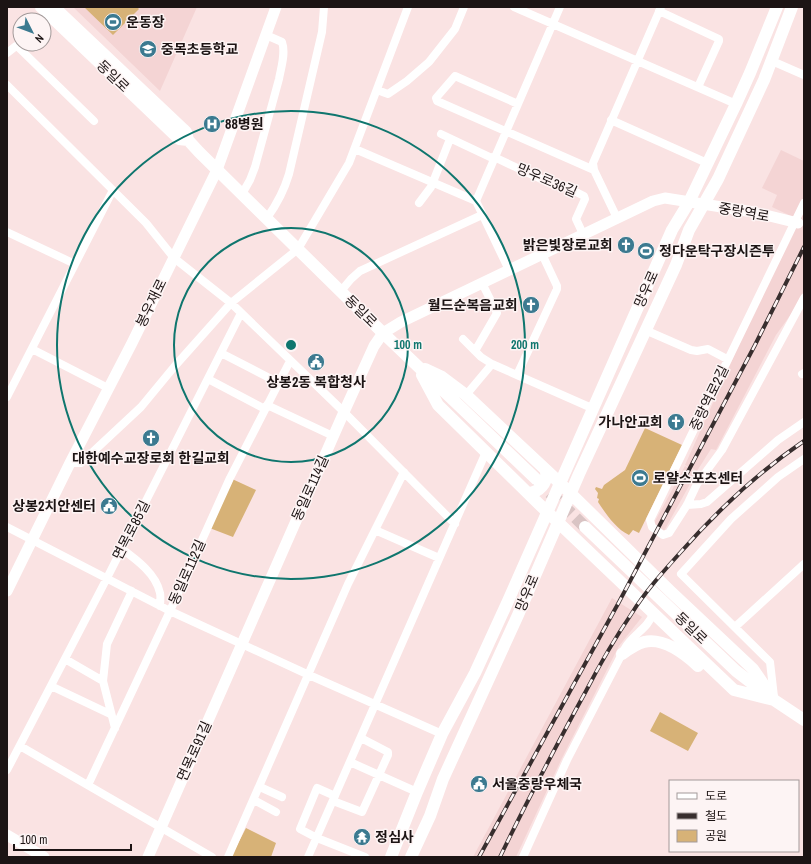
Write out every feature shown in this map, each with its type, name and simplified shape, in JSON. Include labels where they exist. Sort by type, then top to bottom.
[{"type":"main road","name":"동일로","points":[[41,7],[179,139],[188,140]]},
{"type":"main road","name":"동일로","points":[[54,7],[183,129],[186,132],[188,140],[217,170],[383,333],[537,480]]},
{"type":"main road","name":"망우로","points":[[391,857],[442,734],[475,673],[561,484],[675,224],[689,202],[736,104],[750,74],[777,7]]},
{"type":"main road","name":"망우로","points":[[411,857],[430,816],[443,779],[645,330],[676,265],[689,230],[718,179],[772,61],[792,7]]},
{"type":"main road","points":[[415,364],[442,377],[466,395],[561,484],[753,670],[774,700]]},
{"type":"main road","points":[[415,364],[438,405],[734,690]]},
{"type":"main road","points":[[529,494],[537,491],[544,484],[547,476],[546,471]]},
{"type":"main road","points":[[577,539],[575,530],[581,521],[588,516],[595,518]]},
{"type":"main road","name":"동일로","points":[[585,527],[722,658],[750,682],[804,720]]},
{"type":"main road","points":[[622,654],[644,642],[658,642],[670,646],[688,657],[718,683],[734,690],[774,700]]},
{"type":"street","name":"봉우재로","points":[[7,591],[70,462],[217,170],[276,7]]},
{"type":"street","points":[[267,218],[276,206],[284,190],[289,174],[322,32],[324,7]]},
{"type":"street","points":[[70,462],[81,463],[140,407],[231,303],[298,249],[348,166],[408,7]]},
{"type":"street","points":[[377,90],[388,94],[422,70],[455,29],[464,7]]},
{"type":"street","points":[[514,7],[736,104]]},
{"type":"street","points":[[476,201],[560,7]]},
{"type":"street","points":[[617,218],[594,170],[593,162],[660,9],[719,39],[698,87]]},
{"type":"street","points":[[242,194],[255,169],[282,64],[283,44],[280,41],[266,35]]},
{"type":"street","points":[[7,53],[16,46],[18,47],[94,121]]},
{"type":"street","points":[[772,61],[804,75]]},
{"type":"street","points":[[518,104],[455,76],[436,98],[437,101],[594,170]]},
{"type":"street","points":[[7,85],[146,223],[174,258],[231,303],[344,412],[455,524]]},
{"type":"street","points":[[611,120],[707,163]]},
{"type":"street","points":[[441,134],[494,158]]},
{"type":"street","points":[[419,203],[432,182],[450,139]]},
{"type":"street","points":[[355,149],[476,201],[509,270]]},
{"type":"street","name":"망우로36길","points":[[494,158],[556,186],[564,186],[584,196],[585,199],[576,219],[583,234]]},
{"type":"street","points":[[7,397],[113,190]]},
{"type":"street","points":[[383,333],[401,322],[482,282],[653,201],[665,198],[689,202]]},
{"type":"street","name":"중랑역로","points":[[689,202],[753,212],[796,222]]},
{"type":"street","name":"중랑역로2길","points":[[687,505],[668,533],[663,535],[652,527],[650,520],[804,203]]},
{"type":"street","points":[[341,291],[360,271],[482,215]]},
{"type":"street","points":[[7,232],[75,264]]},
{"type":"street","points":[[517,375],[557,287],[542,254]]},
{"type":"street","points":[[475,351],[497,314],[482,282]]},
{"type":"street","points":[[804,298],[722,450],[695,487],[687,505],[706,502],[778,440],[804,422]]},
{"type":"street","name":"면목로85길","points":[[7,770],[122,549],[241,313]]},
{"type":"street","name":"망우로","points":[[645,330],[691,350],[697,351],[708,349],[727,359]]},
{"type":"street","name":"동일로114길","points":[[241,645],[333,436],[374,346],[383,333]]},
{"type":"street","points":[[463,339],[482,358],[492,364],[594,409]]},
{"type":"street","points":[[32,349],[108,388]]},
{"type":"street","points":[[221,353],[278,383]]},
{"type":"street","name":"동일로112길","points":[[88,785],[170,611],[214,513],[290,361]]},
{"type":"street","points":[[466,395],[492,364]]},
{"type":"street","points":[[208,379],[266,407],[333,436]]},
{"type":"street","points":[[308,857],[486,452]]},
{"type":"street","points":[[774,700],[770,662],[681,574],[731,519],[778,477],[804,459]]},
{"type":"street","points":[[228,857],[348,584],[404,472]]},
{"type":"street","points":[[375,530],[439,558]]},
{"type":"street","points":[[9,531],[33,540],[160,606],[241,645],[442,734]]},
{"type":"street","points":[[122,549],[138,561],[154,579],[160,593],[160,606]]},
{"type":"street","points":[[735,627],[804,564]]},
{"type":"street","points":[[115,728],[110,714],[103,681],[107,644],[132,591]]},
{"type":"street","points":[[523,857],[567,760],[622,654],[628,643],[650,620],[653,613]]},
{"type":"street","name":"면목로91길","points":[[148,857],[241,645]]},
{"type":"street","points":[[65,659],[103,681]]},
{"type":"street","points":[[51,686],[110,714]]},
{"type":"street","points":[[361,738],[388,752],[362,812],[317,788],[300,827],[302,831],[317,838],[365,857]]},
{"type":"street","points":[[20,746],[212,857]]},
{"type":"street","points":[[350,762],[417,792]]},
{"type":"street","points":[[260,787],[282,797]]},
{"type":"street","points":[[254,800],[276,812]]},
{"type":"street","points":[[7,835],[44,857]]},
{"type":"shaded area","name":"중목초등학교","points":[[73,7],[197,7],[160,91]]},
{"type":"shaded area","points":[[781,150],[804,161],[804,199],[795,218],[772,207],[777,195],[762,188]]},
{"type":"shaded area","points":[[804,210],[804,290],[794,310],[776,335],[716,450],[711,449],[697,471],[685,465],[762,294]]},
{"type":"shaded area","points":[[685,466],[696,473],[664,531],[654,523]]},
{"type":"shaded area","points":[[612,598],[642,617],[619,646],[562,758],[516,857],[473,857]]},
{"type":"green space","name":"운동장","points":[[84,7],[137,7],[139,9],[113,35]]},
{"type":"green space","name":"로얄스포츠센터","points":[[645,428],[682,445],[639,533],[633,530],[629,535],[620,529],[608,516],[598,502],[598,493],[595,489],[596,487],[602,489],[604,485],[625,470]]},
{"type":"green space","points":[[230,478],[256,490],[233,537],[207,527]]},
{"type":"green space","points":[[660,712],[698,733],[688,751],[650,731]]},
{"type":"green space","points":[[246,828],[276,843],[271,857],[231,857]]},
{"type":"tunnel","points":[[537,480],[585,527]]},
{"type":"railway","points":[[479,857],[619,602],[755,345],[804,247]]},
{"type":"railway","points":[[500,857],[597,671],[642,598],[660,575],[722,508],[770,466],[804,441]]},
{"type":"place","name":"운동장","points":[[113,22]]},
{"type":"place","name":"중목초등학교","points":[[148,49]]},
{"type":"place","name":"88병원","points":[[212,124]]},
{"type":"place","name":"밝은빛장로교회","points":[[626,245]]},
{"type":"place","name":"정다운탁구장시즌투","points":[[646,251]]},
{"type":"place","name":"월드순복음교회","points":[[531,305]]},
{"type":"place","name":"상봉2동 복합청사","points":[[316,362]]},
{"type":"place","name":"가나안교회","points":[[676,422]]},
{"type":"place","name":"대한예수교장로회 한길교회","points":[[151,438]]},
{"type":"place","name":"로얄스포츠센터","points":[[640,478]]},
{"type":"place","name":"상봉2치안센터","points":[[109,506]]},
{"type":"place","name":"서울중랑우체국","points":[[479,784]]},
{"type":"place","name":"정심사","points":[[362,837]]}]
